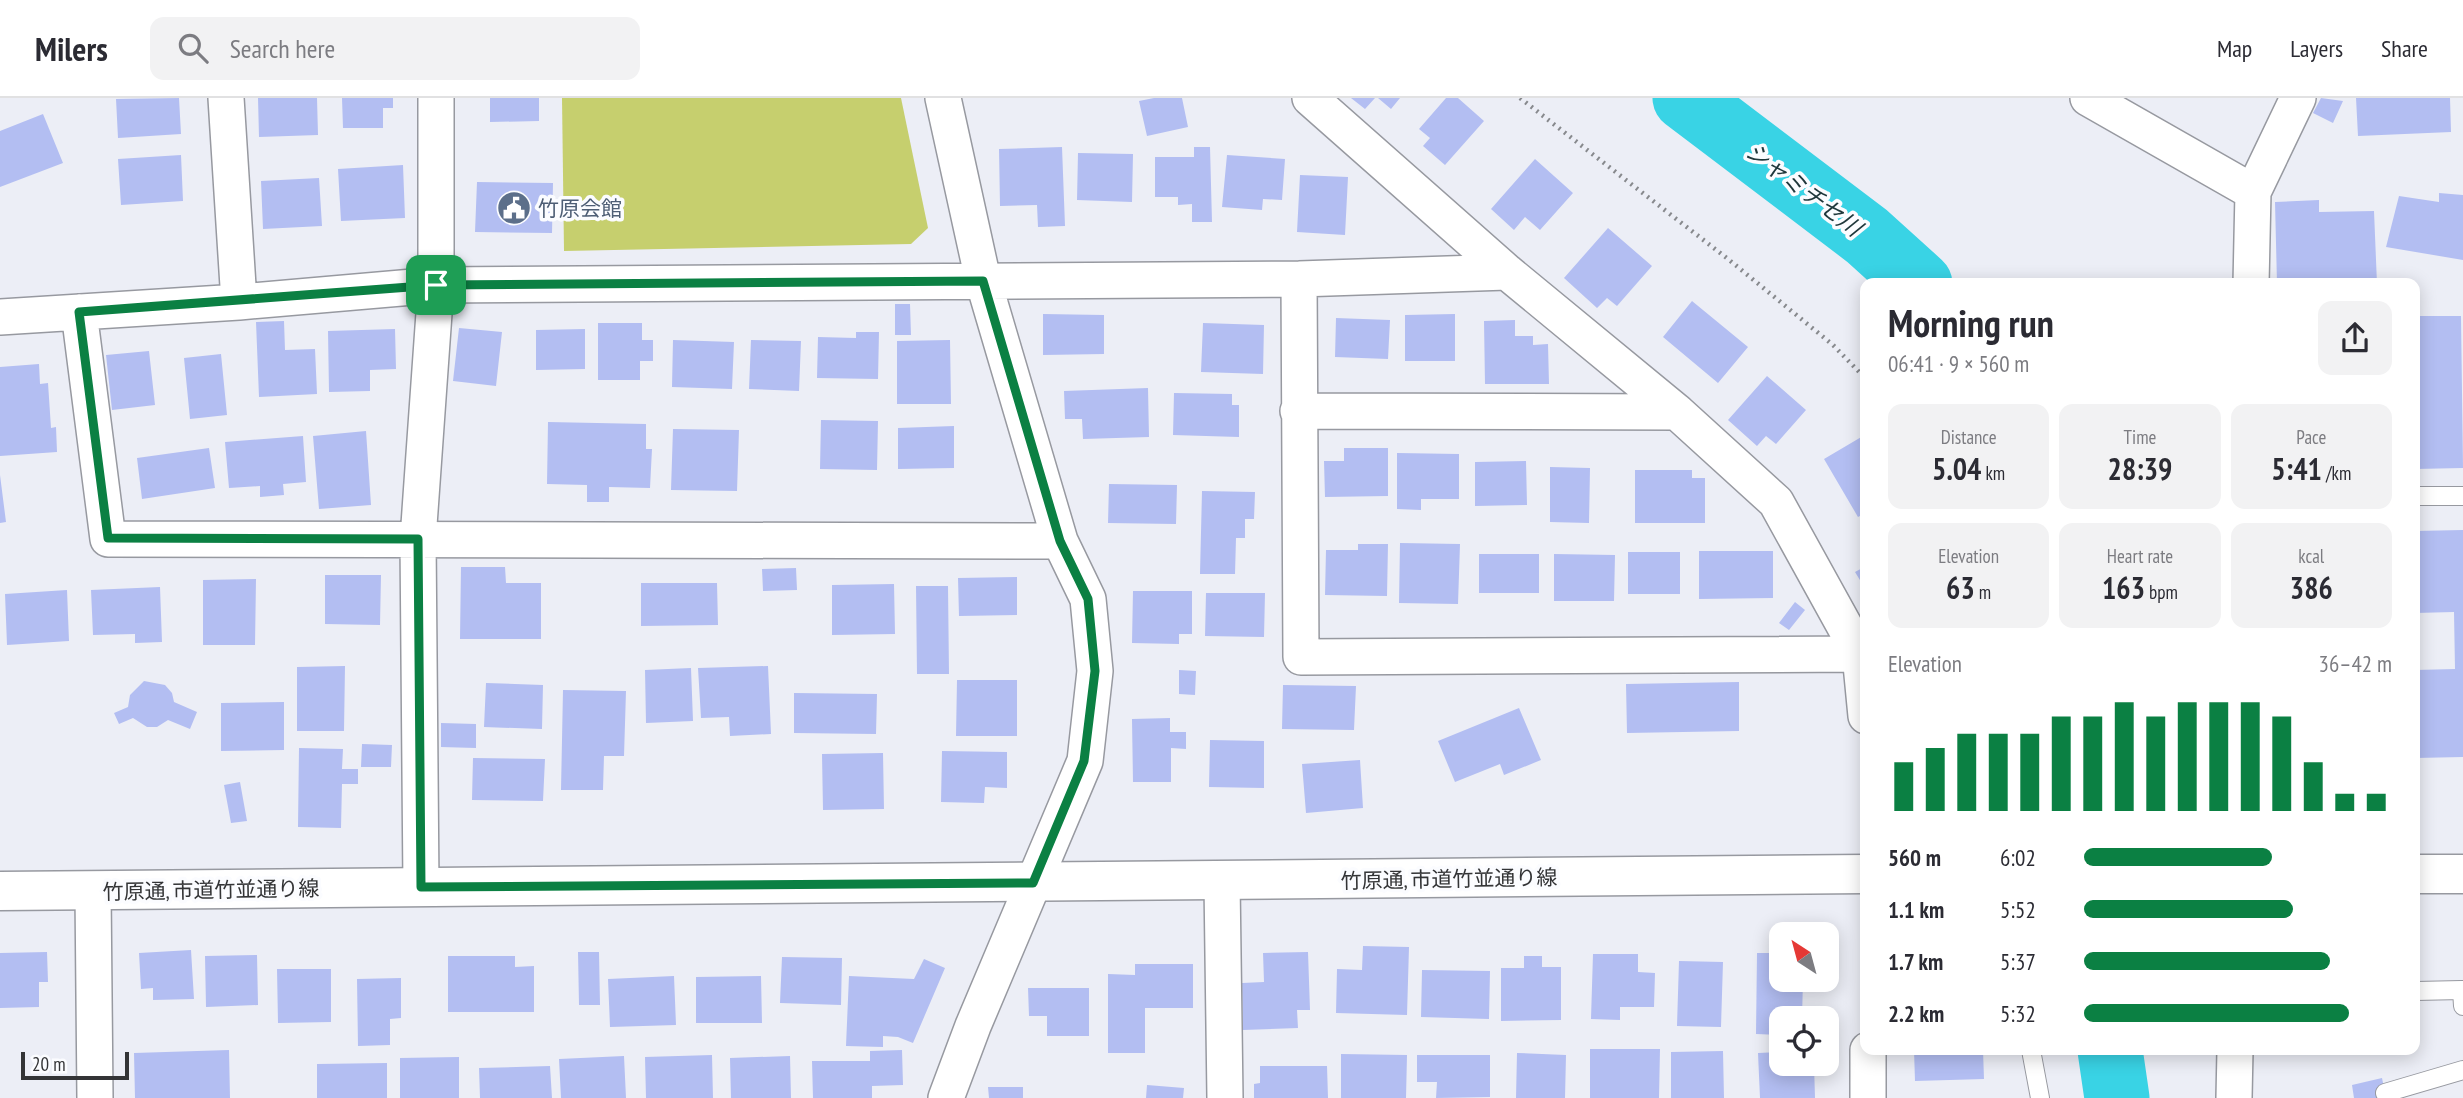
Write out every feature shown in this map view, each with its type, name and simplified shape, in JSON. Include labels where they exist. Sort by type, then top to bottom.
[{"type":"street","points":[[226,98],[239,302]]},
{"type":"street","points":[[421,887],[418,539],[436,285],[436,98]]},
{"type":"street","points":[[943,98],[983,281],[1060,541],[1088,599],[1095,671],[1084,761],[946,1098]]},
{"type":"street","points":[[1298,279],[1301,657],[1860,654],[1776,502],[1677,412],[1507,271],[1310,98]]},
{"type":"street","points":[[2088,98],[2253,192]]},
{"type":"street","points":[[2251,278],[2253,192],[2298,98]]},
{"type":"street","points":[[0,317],[239,302],[436,285],[1298,279],[1507,271]]},
{"type":"street","points":[[79,312],[108,538],[1060,541]]},
{"type":"street","points":[[1298,411],[1677,412]]},
{"type":"street","name":"竹原通, 市道竹並通り線","points":[[0,891],[1222,882],[1860,874]]},
{"type":"street","points":[[2420,874],[2463,874]]},
{"type":"street","points":[[1222,882],[1225,1098]]},
{"type":"street","points":[[93,891],[95,1098]]},
{"type":"street","points":[[1868,1055],[1868,1098]]},
{"type":"street","points":[[2234,1098],[2235,1055]]},
{"type":"lane","points":[[2420,496],[2463,496]]},
{"type":"lane","points":[[2420,991],[2462,990],[2463,1006]]},
{"type":"lane","points":[[2032,1055],[2040,1098]]},
{"type":"lane","points":[[2385,1093],[2463,1070]]},
{"type":"path","points":[[1520,98],[1802,319],[1860,373]]},
{"type":"green space","points":[[562,98],[901,98],[928,228],[911,244],[564,251]]},
{"type":"building","points":[[179,98],[181,134],[118,138],[116,99]]},
{"type":"building","points":[[258,98],[317,98],[318,135],[259,137]]},
{"type":"building","points":[[342,98],[393,98],[393,108],[383,108],[383,128],[343,128]]},
{"type":"building","points":[[490,98],[539,98],[539,121],[490,122]]},
{"type":"building","points":[[1182,98],[1188,127],[1147,136],[1139,101]]},
{"type":"building","points":[[1351,98],[1375,98],[1365,109]]},
{"type":"building","points":[[1378,98],[1400,98],[1391,109]]},
{"type":"building","points":[[1446,98],[1458,98],[1484,121],[1445,165],[1423,146],[1430,138],[1419,129]]},
{"type":"building","points":[[2321,98],[2343,101],[2333,123],[2313,113]]},
{"type":"building","points":[[2356,98],[2450,98],[2451,132],[2358,136]]},
{"type":"building","points":[[43,114],[63,163],[0,187],[0,131]]},
{"type":"building","points":[[1062,147],[1065,226],[1038,227],[1037,205],[1000,206],[999,149]]},
{"type":"building","points":[[1194,147],[1210,147],[1212,222],[1192,222],[1192,204],[1178,205],[1178,197],[1155,197],[1155,157],[1194,157]]},
{"type":"building","points":[[1078,153],[1133,154],[1132,202],[1077,200]]},
{"type":"building","points":[[181,155],[183,201],[121,205],[118,159]]},
{"type":"building","points":[[1227,155],[1285,159],[1282,200],[1263,199],[1262,210],[1222,207]]},
{"type":"building","points":[[1535,159],[1573,193],[1540,230],[1525,217],[1514,230],[1491,209]]},
{"type":"building","points":[[403,165],[405,218],[341,221],[338,169]]},
{"type":"building","points":[[1300,175],[1348,177],[1345,235],[1297,232]]},
{"type":"building","points":[[319,178],[322,226],[263,229],[261,181]]},
{"type":"building","name":"竹原会館","points":[[477,182],[553,183],[552,233],[475,232]]},
{"type":"building","points":[[2439,193],[2463,195],[2463,260],[2386,247],[2399,196],[2439,202]]},
{"type":"building","points":[[2319,200],[2319,212],[2374,211],[2377,278],[2277,278],[2275,202]]},
{"type":"building","points":[[1608,228],[1652,266],[1617,306],[1607,298],[1597,308],[1564,278]]},
{"type":"building","points":[[1692,301],[1748,347],[1718,383],[1663,337]]},
{"type":"building","points":[[895,304],[910,304],[911,335],[895,335]]},
{"type":"building","points":[[1043,314],[1104,315],[1104,354],[1043,355]]},
{"type":"building","points":[[1455,314],[1455,361],[1405,361],[1405,315]]},
{"type":"building","points":[[2420,316],[2461,316],[2463,468],[2420,469]]},
{"type":"building","points":[[1336,318],[1390,320],[1388,359],[1335,357]]},
{"type":"building","points":[[1515,320],[1515,336],[1533,336],[1533,345],[1548,344],[1549,384],[1485,384],[1484,321]]},
{"type":"building","points":[[284,321],[285,350],[315,349],[317,394],[259,397],[256,322]]},
{"type":"building","points":[[598,323],[642,323],[642,340],[653,340],[653,361],[640,361],[640,380],[598,380]]},
{"type":"building","points":[[1203,323],[1264,325],[1263,374],[1201,372]]},
{"type":"building","points":[[459,328],[502,332],[496,386],[453,381]]},
{"type":"building","points":[[395,329],[396,369],[370,370],[370,391],[329,392],[328,331]]},
{"type":"building","points":[[585,329],[585,369],[536,370],[536,330]]},
{"type":"building","points":[[856,332],[879,332],[878,379],[817,378],[818,337],[856,338]]},
{"type":"building","points":[[673,340],[734,342],[732,389],[672,387]]},
{"type":"building","points":[[751,340],[801,341],[799,391],[749,389]]},
{"type":"building","points":[[950,340],[951,404],[897,404],[897,341]]},
{"type":"building","points":[[149,351],[155,405],[112,410],[106,355]]},
{"type":"building","points":[[221,354],[227,415],[190,419],[184,358]]},
{"type":"building","points":[[39,364],[40,384],[48,383],[51,428],[56,427],[57,452],[0,456],[0,367]]},
{"type":"building","points":[[1767,376],[1806,410],[1776,444],[1766,436],[1757,446],[1728,420]]},
{"type":"building","points":[[1148,388],[1149,437],[1083,439],[1082,419],[1065,419],[1064,391]]},
{"type":"building","points":[[1174,393],[1232,394],[1232,405],[1239,405],[1239,437],[1173,435]]},
{"type":"building","points":[[821,420],[878,421],[877,470],[820,469]]},
{"type":"building","points":[[548,422],[646,424],[646,449],[652,449],[650,488],[609,487],[609,502],[587,502],[587,485],[547,484]]},
{"type":"building","points":[[954,426],[954,468],[898,469],[898,428]]},
{"type":"building","points":[[673,429],[739,430],[737,491],[671,490]]},
{"type":"building","points":[[366,431],[371,505],[319,509],[313,436]]},
{"type":"building","points":[[303,436],[306,482],[283,484],[284,495],[260,497],[260,486],[229,488],[225,442]]},
{"type":"building","points":[[1860,438],[1860,516],[1858,517],[1824,459]]},
{"type":"building","points":[[209,448],[215,488],[142,499],[137,458]]},
{"type":"building","points":[[1344,448],[1388,448],[1388,496],[1325,497],[1324,461],[1344,461]]},
{"type":"building","points":[[1397,453],[1459,454],[1459,499],[1421,499],[1421,510],[1397,509]]},
{"type":"building","points":[[1526,461],[1527,505],[1475,506],[1475,462]]},
{"type":"building","points":[[1550,467],[1590,468],[1589,523],[1550,522]]},
{"type":"building","points":[[1635,470],[1692,470],[1692,478],[1705,478],[1705,523],[1635,523]]},
{"type":"building","points":[[0,475],[6,522],[0,523]]},
{"type":"building","points":[[1109,484],[1177,485],[1176,524],[1108,523]]},
{"type":"building","points":[[1202,491],[1255,492],[1254,519],[1245,519],[1245,538],[1236,538],[1235,574],[1200,574]]},
{"type":"building","points":[[2463,530],[2463,757],[2420,758],[2420,670],[2455,669],[2454,612],[2420,613],[2420,531]]},
{"type":"building","points":[[1400,543],[1460,544],[1458,604],[1399,603]]},
{"type":"building","points":[[1358,544],[1388,544],[1387,596],[1325,595],[1326,550],[1358,550]]},
{"type":"building","points":[[1699,551],[1773,551],[1773,598],[1699,599]]},
{"type":"building","points":[[1628,552],[1680,552],[1680,594],[1628,594]]},
{"type":"building","points":[[1479,554],[1539,554],[1539,593],[1479,593]]},
{"type":"building","points":[[1554,554],[1615,555],[1614,601],[1554,601]]},
{"type":"building","points":[[461,567],[505,567],[506,583],[541,583],[541,639],[460,639]]},
{"type":"building","points":[[796,568],[797,590],[763,591],[762,569]]},
{"type":"building","points":[[325,575],[381,575],[380,625],[325,624]]},
{"type":"building","points":[[1017,577],[1017,615],[959,616],[958,578]]},
{"type":"building","points":[[256,579],[255,645],[203,645],[203,580]]},
{"type":"building","points":[[641,583],[717,583],[718,625],[641,626]]},
{"type":"building","points":[[894,584],[895,634],[832,635],[832,585]]},
{"type":"building","points":[[916,586],[948,586],[949,674],[917,674]]},
{"type":"building","points":[[160,587],[162,642],[135,643],[135,634],[93,635],[91,590]]},
{"type":"building","points":[[67,590],[69,641],[7,645],[5,594]]},
{"type":"building","points":[[1133,591],[1192,591],[1192,634],[1179,634],[1179,644],[1132,643]]},
{"type":"building","points":[[1206,593],[1265,593],[1264,637],[1205,636]]},
{"type":"building","points":[[1795,602],[1805,610],[1789,630],[1779,623]]},
{"type":"building","points":[[345,666],[344,731],[297,731],[297,667]]},
{"type":"building","points":[[768,666],[771,734],[730,736],[729,717],[701,718],[698,668]]},
{"type":"building","points":[[691,668],[693,721],[646,723],[645,670]]},
{"type":"building","points":[[1179,670],[1196,671],[1195,695],[1179,694]]},
{"type":"building","points":[[957,680],[1017,680],[1017,736],[956,736]]},
{"type":"building","points":[[144,681],[165,685],[172,693],[174,702],[197,712],[190,729],[168,720],[157,727],[147,727],[133,718],[119,724],[114,713],[128,707],[130,695]]},
{"type":"building","points":[[1739,682],[1739,731],[1627,733],[1626,684]]},
{"type":"building","points":[[486,683],[543,685],[542,729],[484,727]]},
{"type":"building","points":[[1283,685],[1356,686],[1354,730],[1282,729]]},
{"type":"building","points":[[563,690],[626,691],[624,756],[604,756],[603,790],[561,790]]},
{"type":"building","points":[[794,693],[877,694],[876,734],[794,733]]},
{"type":"building","points":[[284,702],[284,750],[221,751],[221,703]]},
{"type":"building","points":[[1519,708],[1541,760],[1504,775],[1500,764],[1455,782],[1438,741]]},
{"type":"building","points":[[1170,718],[1170,732],[1186,732],[1186,749],[1171,748],[1171,782],[1133,782],[1132,719]]},
{"type":"building","points":[[441,723],[476,724],[476,748],[441,747]]},
{"type":"building","points":[[1210,740],[1264,741],[1264,788],[1209,787]]},
{"type":"building","points":[[362,744],[392,745],[391,767],[361,767]]},
{"type":"building","points":[[299,748],[343,749],[342,769],[358,769],[358,784],[342,784],[341,828],[298,827]]},
{"type":"building","points":[[942,751],[1007,752],[1007,788],[985,787],[984,803],[941,802]]},
{"type":"building","points":[[883,753],[884,809],[823,810],[822,754]]},
{"type":"building","points":[[473,758],[545,759],[543,801],[472,800]]},
{"type":"building","points":[[1360,760],[1363,808],[1306,813],[1302,764]]},
{"type":"building","points":[[240,782],[247,821],[231,823],[224,785]]},
{"type":"building","points":[[1363,946],[1409,947],[1407,1015],[1336,1013],[1337,969],[1362,970]]},
{"type":"building","points":[[191,950],[194,999],[153,1000],[153,988],[141,989],[139,953]]},
{"type":"building","points":[[47,952],[48,982],[39,982],[39,1007],[0,1008],[0,953]]},
{"type":"building","points":[[578,952],[599,952],[600,1005],[579,1005]]},
{"type":"building","points":[[1308,952],[1310,1010],[1297,1010],[1298,1028],[1243,1030],[1242,983],[1264,982],[1263,953]]},
{"type":"building","points":[[1757,953],[1769,953],[1769,992],[1803,992],[1802,1006],[1769,1006],[1769,1034],[1756,1034]]},
{"type":"building","points":[[1593,954],[1638,954],[1638,972],[1655,973],[1654,1007],[1620,1007],[1620,1020],[1591,1019]]},
{"type":"building","points":[[257,955],[258,1005],[206,1007],[205,956]]},
{"type":"building","points":[[448,956],[515,956],[515,967],[534,966],[534,1012],[448,1012]]},
{"type":"building","points":[[1524,956],[1542,956],[1542,967],[1561,967],[1561,1020],[1501,1021],[1501,968],[1524,968]]},
{"type":"building","points":[[782,957],[842,958],[841,1005],[780,1003]]},
{"type":"building","points":[[924,959],[945,968],[913,1043],[898,1037],[883,1036],[883,1047],[846,1046],[849,976],[914,979]]},
{"type":"building","points":[[1679,961],[1723,962],[1721,1027],[1677,1026]]},
{"type":"building","points":[[1135,964],[1193,964],[1193,1008],[1145,1008],[1145,1053],[1108,1053],[1108,974],[1135,975]]},
{"type":"building","points":[[277,969],[331,969],[331,1022],[278,1023]]},
{"type":"building","points":[[1422,970],[1490,971],[1489,1019],[1421,1017]]},
{"type":"building","points":[[674,976],[676,1025],[610,1027],[608,979]]},
{"type":"building","points":[[761,976],[762,1023],[696,1023],[696,977]]},
{"type":"building","points":[[401,978],[401,1018],[390,1019],[390,1045],[358,1046],[357,979]]},
{"type":"building","points":[[1028,988],[1089,988],[1089,1036],[1047,1036],[1047,1016],[1029,1016]]},
{"type":"building","points":[[1590,1049],[1660,1049],[1659,1098],[1590,1098]]},
{"type":"building","points":[[229,1050],[230,1098],[135,1098],[134,1053]]},
{"type":"building","points":[[902,1050],[903,1085],[872,1086],[872,1098],[813,1098],[812,1061],[870,1061],[870,1051]]},
{"type":"building","points":[[1723,1051],[1724,1098],[1671,1098],[1671,1052]]},
{"type":"building","points":[[1517,1053],[1566,1055],[1565,1098],[1516,1098]]},
{"type":"building","points":[[1758,1053],[1769,1053],[1769,1076],[1814,1076],[1815,1098],[1760,1098]]},
{"type":"building","points":[[1341,1054],[1407,1055],[1406,1098],[1341,1098]]},
{"type":"building","points":[[712,1055],[713,1098],[646,1098],[645,1057]]},
{"type":"building","points":[[1417,1055],[1490,1055],[1490,1097],[1436,1098],[1437,1082],[1417,1082]]},
{"type":"building","points":[[1914,1055],[1983,1055],[1984,1079],[1915,1081]]},
{"type":"building","points":[[624,1056],[626,1098],[561,1098],[559,1059]]},
{"type":"building","points":[[790,1056],[791,1098],[731,1098],[730,1058]]},
{"type":"building","points":[[459,1057],[459,1098],[400,1098],[400,1058]]},
{"type":"building","points":[[387,1063],[387,1098],[317,1098],[317,1064]]},
{"type":"building","points":[[550,1066],[552,1098],[480,1098],[479,1068]]},
{"type":"building","points":[[1260,1066],[1327,1066],[1328,1098],[1254,1098],[1254,1084],[1260,1083]]},
{"type":"building","points":[[2382,1078],[2386,1098],[2354,1098],[2352,1085]]},
{"type":"building","points":[[1147,1085],[1184,1088],[1183,1098],[1146,1098]]},
{"type":"building","points":[[988,1087],[1023,1087],[1023,1098],[989,1098]]},
{"type":"waterway","name":"シャミチセ川","points":[[1685,98],[1867,236],[1913,278]]},
{"type":"waterway","name":"シャミチセ川","points":[[2111,1055],[2117,1098]]},
{"type":"place","name":"竹原会館","points":[[514,208]]},
{"type":"route","points":[[983,281],[1060,541],[1088,599],[1095,671],[1084,761],[1033,883],[421,887],[418,539],[108,538],[79,312],[436,285],[983,281]]}]
